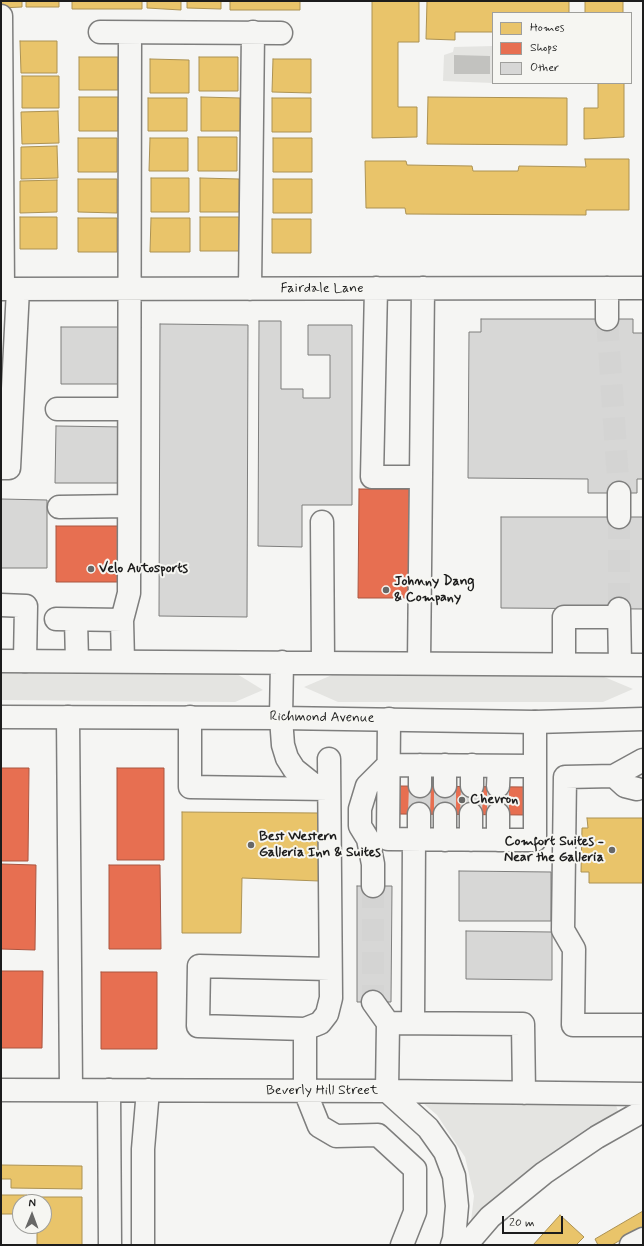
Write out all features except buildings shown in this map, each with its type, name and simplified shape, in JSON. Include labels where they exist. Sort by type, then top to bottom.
[{"type":"street","points":[[1,16],[8,351],[6,408],[8,468],[1,468]]},
{"type":"street","points":[[100,32],[281,32]]},
{"type":"street","points":[[250,289],[253,32]]},
{"type":"street","points":[[123,661],[122,620],[129,593],[130,33]]},
{"type":"street","points":[[376,288],[372,477],[421,477]]},
{"type":"street","points":[[419,663],[423,288]]},
{"type":"street","points":[[607,288],[607,319]]},
{"type":"street","name":"Fairdale Lane","points":[[7,289],[643,288]]},
{"type":"street","points":[[57,409],[129,409]]},
{"type":"street","points":[[618,517],[619,493]]},
{"type":"street","points":[[59,507],[129,506]]},
{"type":"street","points":[[322,522],[323,662]]},
{"type":"street","points":[[1,606],[26,606],[25,661]]},
{"type":"street","points":[[564,663],[564,617],[619,613],[620,664]]},
{"type":"street","points":[[77,661],[66,620],[122,620]]},
{"type":"street","points":[[1,661],[564,663],[643,665]]},
{"type":"street","points":[[282,662],[281,718],[283,745],[287,758],[294,769],[323,789]]},
{"type":"street","name":"Richmond Avenue","points":[[1,717],[190,717],[535,722],[643,719]]},
{"type":"street","points":[[68,717],[71,1090]]},
{"type":"street","points":[[190,717],[190,787],[323,789]]},
{"type":"street","points":[[389,719],[388,839],[535,840],[535,722]]},
{"type":"street","points":[[329,759],[323,789],[330,969],[331,998],[327,1014],[320,1023],[305,1029],[198,1026],[199,966],[330,969]]},
{"type":"street","points":[[643,760],[614,776],[565,777],[563,930],[574,949],[573,1025],[643,1025]]},
{"type":"street","points":[[388,765],[420,775],[445,776],[498,776],[535,766]]},
{"type":"street","points":[[373,886],[373,864],[368,839],[373,828],[374,807],[367,786],[388,765]]},
{"type":"street","points":[[614,776],[625,786],[637,790]]},
{"type":"street","points":[[413,1023],[417,839],[419,814]]},
{"type":"street","points":[[445,814],[445,840]]},
{"type":"street","points":[[471,814],[471,840]]},
{"type":"street","points":[[498,814],[498,840]]},
{"type":"street","points":[[373,1002],[388,1023],[387,1091],[428,1128],[445,1152],[454,1176],[457,1206],[454,1239],[452,1245]]},
{"type":"street","points":[[388,1023],[523,1024],[524,1093]]},
{"type":"street","points":[[305,1029],[305,1090],[319,1126],[336,1136],[378,1135],[415,1169],[415,1212],[402,1245]]},
{"type":"street","name":"Beverly Hill Street","points":[[1,1090],[305,1090],[643,1094]]},
{"type":"street","points":[[109,1090],[110,1245]]},
{"type":"street","points":[[143,1245],[143,1149],[148,1090]]},
{"type":"street","points":[[466,1245],[490,1217],[544,1173],[596,1137],[643,1111]]},
{"type":"street","points":[[631,1245],[643,1239]]},
{"type":"shaded area","points":[[492,46],[492,83],[443,81],[444,55],[453,52],[454,47]]},
{"type":"shaded area","points":[[454,55],[490,56],[490,74],[454,74]]},
{"type":"shaded area","points":[[1,672],[237,674],[263,690],[235,702],[1,700]]},
{"type":"shaded area","points":[[339,672],[602,676],[633,689],[603,702],[338,702],[304,687]]},
{"type":"shaded area","points":[[434,1096],[605,1098],[616,1105],[619,1114],[470,1229],[474,1196],[465,1157],[437,1115],[423,1103]]},
{"type":"tunnel","points":[[607,319],[619,493]]},
{"type":"tunnel","points":[[619,517],[619,609]]},
{"type":"tunnel","points":[[419,814],[420,786]]},
{"type":"tunnel","points":[[445,786],[445,814]]},
{"type":"tunnel","points":[[471,814],[472,786]]},
{"type":"tunnel","points":[[498,786],[498,814]]},
{"type":"tunnel","points":[[373,886],[373,1002]]},
{"type":"place","name":"Velo Autosports","points":[[91,569]]},
{"type":"place","name":"Johnny Dang & Company","points":[[386,590]]},
{"type":"place","name":"Chevron","points":[[462,800]]},
{"type":"place","name":"Best Western Galleria Inn & Suites","points":[[251,845]]},
{"type":"place","name":"Comfort Suites - Near the Galleria","points":[[612,850]]}]
